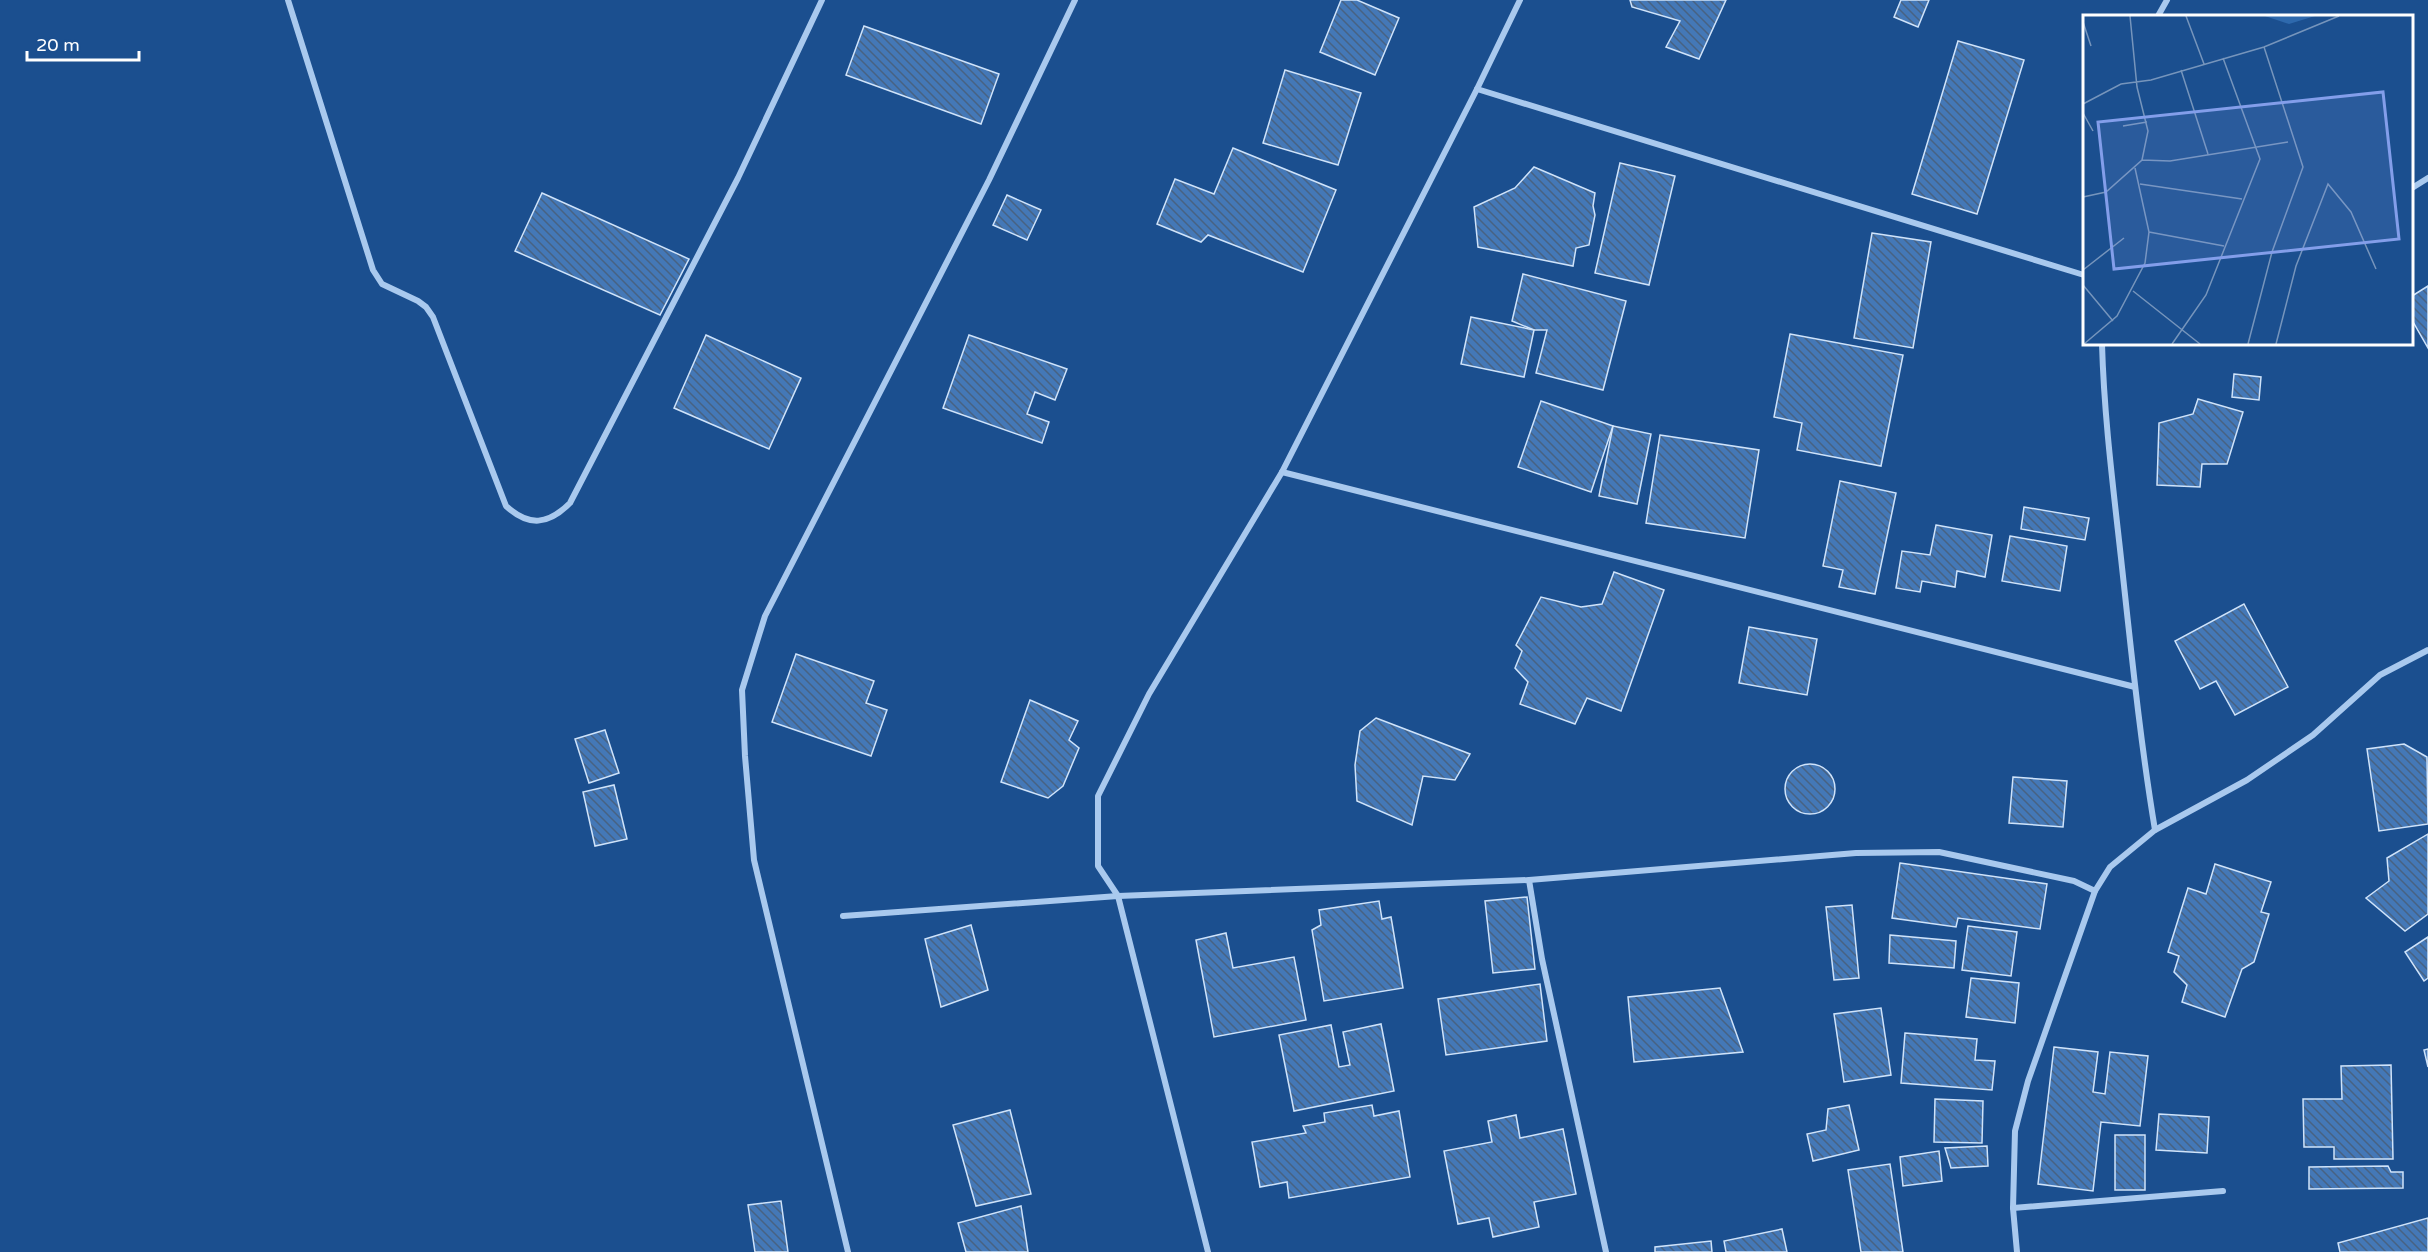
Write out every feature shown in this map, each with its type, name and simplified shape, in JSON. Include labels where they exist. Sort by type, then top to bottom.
[{"type":"street","points":[[288,0],[373,270],[382,284],[426,307],[433,317],[506,506],[518,517],[529,521],[544,520],[560,513],[570,502],[738,178],[822,0]]},
{"type":"street","points":[[848,1252],[754,860],[742,690],[765,616],[989,180],[1075,0]]},
{"type":"street","points":[[1208,1252],[1118,896],[1098,866],[1098,796],[1149,694],[1282,472],[1520,0]]},
{"type":"street","points":[[2159,15],[2167,0]]},
{"type":"street","points":[[1477,89],[2083,274]]},
{"type":"street","points":[[2413,187],[2428,178]]},
{"type":"street","points":[[2102,345],[2104,394],[2142,754],[2155,830]]},
{"type":"street","points":[[1282,472],[2135,687]]},
{"type":"street","points":[[2017,1252],[2013,1208],[2015,1131],[2028,1081],[2095,891],[2110,867],[2155,830],[2247,780],[2313,735],[2380,675],[2428,650]]},
{"type":"street","points":[[843,915],[1118,896],[1529,880],[1856,853],[1938,852],[2074,881],[2095,891]]},
{"type":"street","points":[[1529,880],[1542,959],[1606,1252]]},
{"type":"street","points":[[2013,1208],[2223,1191]]},
{"type":"building","points":[[1341,0],[1357,0],[1399,18],[1375,75],[1320,52]]},
{"type":"building","points":[[1630,0],[1726,0],[1699,59],[1666,47],[1680,21],[1632,7]]},
{"type":"building","points":[[1901,0],[1929,0],[1918,27],[1894,17]]},
{"type":"building","points":[[864,26],[999,74],[981,124],[846,75]]},
{"type":"building","points":[[1958,41],[2024,60],[1977,214],[1912,194]]},
{"type":"building","points":[[1285,70],[1361,93],[1338,165],[1263,143]]},
{"type":"building","points":[[1233,148],[1336,190],[1303,272],[1208,235],[1201,242],[1157,224],[1175,179],[1214,194]]},
{"type":"building","points":[[1620,163],[1675,176],[1649,285],[1595,273]]},
{"type":"building","points":[[1534,167],[1595,193],[1593,206],[1595,215],[1589,245],[1576,248],[1573,266],[1478,247],[1474,207],[1515,188]]},
{"type":"building","points":[[542,193],[689,259],[660,315],[515,251]]},
{"type":"building","points":[[1007,195],[1041,210],[1027,240],[993,225]]},
{"type":"building","points":[[1872,233],[1931,242],[1913,348],[1854,338]]},
{"type":"building","points":[[1523,274],[1626,301],[1603,390],[1536,373],[1547,330],[1534,330],[1512,321]]},
{"type":"building","points":[[2428,286],[2428,348],[2413,322],[2413,295]]},
{"type":"building","points":[[1471,317],[1534,330],[1524,377],[1461,364]]},
{"type":"building","points":[[1790,334],[1903,355],[1881,466],[1797,450],[1802,423],[1774,417]]},
{"type":"building","points":[[706,335],[801,378],[769,449],[674,408]]},
{"type":"building","points":[[969,335],[1067,369],[1055,400],[1035,392],[1027,414],[1049,422],[1042,443],[943,408]]},
{"type":"building","points":[[2234,374],[2261,377],[2259,400],[2232,397]]},
{"type":"building","points":[[2198,399],[2243,412],[2227,464],[2202,464],[2200,487],[2157,485],[2159,423],[2193,414]]},
{"type":"building","points":[[1541,401],[1613,426],[1591,492],[1518,467]]},
{"type":"building","points":[[1613,426],[1651,434],[1637,504],[1599,496]]},
{"type":"building","points":[[1660,435],[1759,450],[1745,538],[1646,523]]},
{"type":"building","points":[[1840,481],[1896,493],[1875,594],[1839,587],[1843,570],[1823,566]]},
{"type":"building","points":[[2024,507],[2089,518],[2085,540],[2021,529]]},
{"type":"building","points":[[1936,525],[1992,535],[1985,577],[1957,571],[1955,587],[1922,581],[1920,592],[1896,588],[1902,551],[1930,555]]},
{"type":"building","points":[[2010,536],[2067,546],[2060,591],[2002,581]]},
{"type":"building","points":[[1614,572],[1664,590],[1621,711],[1587,698],[1575,724],[1520,704],[1528,682],[1515,668],[1522,651],[1516,645],[1541,597],[1581,607],[1602,604]]},
{"type":"building","points":[[2244,604],[2288,687],[2235,715],[2216,681],[2200,689],[2175,641]]},
{"type":"building","points":[[1749,627],[1817,639],[1807,695],[1739,683]]},
{"type":"building","points":[[796,654],[874,681],[866,703],[887,710],[871,756],[772,722]]},
{"type":"building","points":[[1030,700],[1078,721],[1069,740],[1079,748],[1063,786],[1048,798],[1001,782]]},
{"type":"building","points":[[1376,718],[1470,754],[1455,780],[1423,776],[1412,825],[1357,801],[1355,765],[1360,731]]},
{"type":"building","points":[[605,730],[619,773],[589,783],[575,739]]},
{"type":"building","points":[[2404,744],[2427,757],[2428,824],[2379,831],[2367,749]]},
{"type":"building","points":[[1810,764],[1828,771],[1835,789],[1828,807],[1810,814],[1792,807],[1785,789],[1792,771]]},
{"type":"building","points":[[2013,777],[2067,781],[2063,827],[2009,823]]},
{"type":"building","points":[[614,785],[627,839],[595,846],[583,792]]},
{"type":"building","points":[[2428,834],[2428,914],[2405,931],[2366,898],[2389,881],[2387,858]]},
{"type":"building","points":[[1900,863],[2047,884],[2040,929],[1958,918],[1956,927],[1892,918]]},
{"type":"building","points":[[2215,864],[2271,882],[2261,912],[2269,914],[2254,962],[2242,969],[2225,1017],[2182,1002],[2187,985],[2174,972],[2179,956],[2168,952],[2188,888],[2206,894]]},
{"type":"building","points":[[1527,897],[1535,969],[1493,973],[1485,901]]},
{"type":"building","points":[[1379,901],[1382,919],[1391,917],[1403,988],[1324,1001],[1312,930],[1321,925],[1319,910]]},
{"type":"building","points":[[1852,905],[1859,978],[1834,980],[1826,907]]},
{"type":"building","points":[[971,925],[988,990],[941,1007],[925,939]]},
{"type":"building","points":[[1968,926],[2017,932],[2011,976],[1962,970]]},
{"type":"building","points":[[1226,933],[1233,968],[1294,957],[1306,1020],[1214,1037],[1196,940]]},
{"type":"building","points":[[1890,935],[1956,941],[1954,968],[1889,963]]},
{"type":"building","points":[[2428,937],[2428,978],[2424,981],[2405,952]]},
{"type":"building","points":[[1971,978],[2019,983],[2015,1023],[1966,1017]]},
{"type":"building","points":[[1540,984],[1547,1041],[1446,1055],[1438,999]]},
{"type":"building","points":[[1720,988],[1743,1052],[1634,1062],[1628,997]]},
{"type":"building","points":[[1881,1008],[1891,1075],[1844,1082],[1834,1014]]},
{"type":"building","points":[[1381,1024],[1394,1091],[1294,1111],[1279,1035],[1331,1025],[1339,1067],[1350,1065],[1343,1032]]},
{"type":"building","points":[[1905,1033],[1977,1039],[1975,1060],[1995,1061],[1992,1090],[1901,1083]]},
{"type":"building","points":[[2054,1047],[2098,1052],[2093,1092],[2105,1094],[2110,1052],[2148,1056],[2140,1126],[2101,1122],[2093,1191],[2038,1184]]},
{"type":"building","points":[[2428,1049],[2428,1067],[2424,1050]]},
{"type":"building","points":[[2391,1065],[2393,1159],[2334,1159],[2334,1147],[2304,1147],[2303,1099],[2342,1099],[2341,1066]]},
{"type":"building","points":[[1935,1099],[1983,1101],[1982,1143],[1934,1142]]},
{"type":"building","points":[[1372,1105],[1374,1116],[1399,1111],[1410,1177],[1289,1198],[1287,1182],[1260,1187],[1252,1142],[1306,1133],[1303,1126],[1325,1122],[1324,1113]]},
{"type":"building","points":[[1849,1105],[1859,1150],[1813,1161],[1807,1134],[1826,1130],[1828,1109]]},
{"type":"building","points":[[1010,1110],[1031,1194],[976,1206],[953,1125]]},
{"type":"building","points":[[2159,1114],[2209,1117],[2207,1153],[2156,1150]]},
{"type":"building","points":[[1516,1115],[1520,1138],[1563,1129],[1576,1194],[1534,1202],[1539,1227],[1493,1237],[1489,1218],[1458,1224],[1444,1151],[1492,1142],[1488,1121]]},
{"type":"building","points":[[2115,1135],[2145,1135],[2145,1190],[2115,1190]]},
{"type":"building","points":[[1987,1146],[1988,1166],[1951,1168],[1945,1148]]},
{"type":"building","points":[[1939,1151],[1942,1181],[1903,1186],[1900,1157]]},
{"type":"building","points":[[1890,1164],[1903,1252],[1861,1252],[1848,1170]]},
{"type":"building","points":[[2388,1166],[2391,1172],[2403,1172],[2403,1188],[2309,1189],[2309,1167]]},
{"type":"building","points":[[781,1201],[788,1252],[755,1252],[748,1205]]},
{"type":"building","points":[[1021,1206],[1028,1252],[966,1252],[958,1223]]},
{"type":"building","points":[[2428,1218],[2428,1252],[2340,1252],[2338,1243]]},
{"type":"building","points":[[1782,1229],[1787,1252],[1726,1252],[1724,1241]]},
{"type":"building","points":[[1711,1241],[1712,1252],[1655,1252],[1655,1247]]}]
